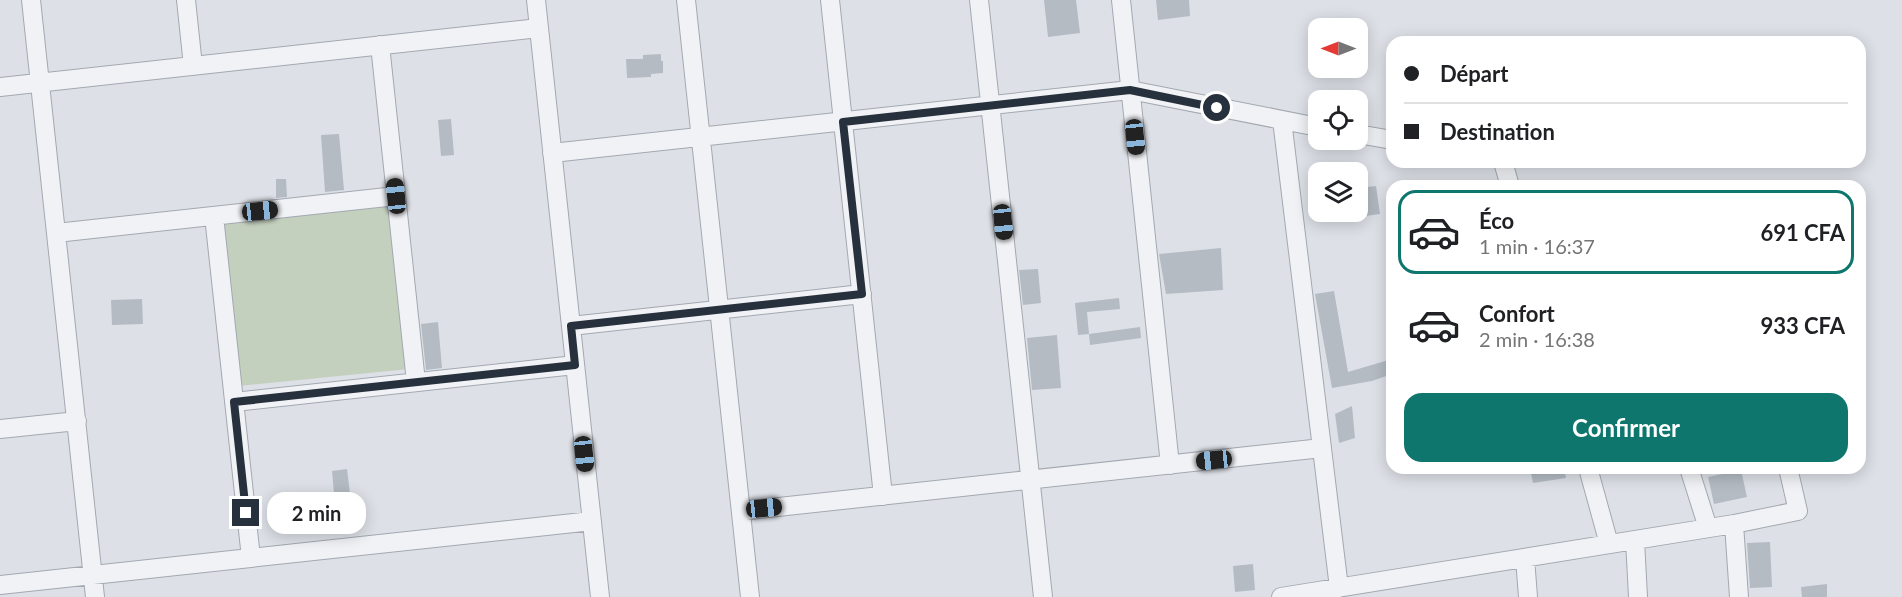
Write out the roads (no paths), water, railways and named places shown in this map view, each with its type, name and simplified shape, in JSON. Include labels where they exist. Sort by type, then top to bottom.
[{"type":"street","points":[[31,0],[95,597]]},
{"type":"street","points":[[186,0],[194,66]]},
{"type":"street","points":[[536,0],[600,597]]},
{"type":"street","points":[[686,0],[750,597]]},
{"type":"street","points":[[830,0],[884,496]]},
{"type":"street","points":[[979,0],[1043,597]]},
{"type":"street","points":[[1121,0],[1170,465]]},
{"type":"street","points":[[0,87],[539,28]]},
{"type":"street","points":[[380,45],[416,382]]},
{"type":"street","points":[[552,153],[1130,90],[1308,125]]},
{"type":"street","points":[[1282,120],[1340,588]]},
{"type":"street","points":[[1368,136],[1386,139]]},
{"type":"street","points":[[56,233],[396,196]]},
{"type":"street","points":[[214,216],[251,558]]},
{"type":"street","points":[[571,326],[862,294]]},
{"type":"street","points":[[234,402],[575,365]]},
{"type":"street","points":[[0,429],[76,421]]},
{"type":"street","points":[[741,511],[1322,448]]},
{"type":"street","points":[[1590,474],[1609,544]]},
{"type":"street","points":[[1691,474],[1708,528]]},
{"type":"street","points":[[1281,597],[1734,524],[1798,511],[1789,474]]},
{"type":"street","points":[[0,585],[592,521]]},
{"type":"street","points":[[1734,524],[1739,597]]},
{"type":"street","points":[[1635,540],[1638,597]]},
{"type":"street","points":[[1525,558],[1527,597]]}]
